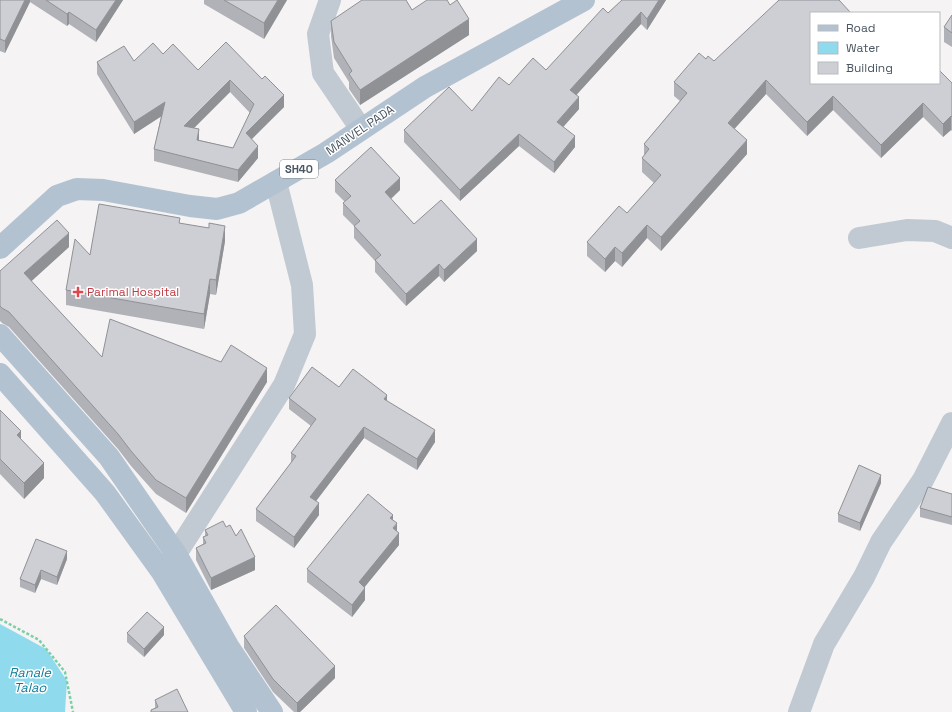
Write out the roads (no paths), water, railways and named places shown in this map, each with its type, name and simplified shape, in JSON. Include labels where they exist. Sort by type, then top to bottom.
[{"type":"main road","name":"MANVEL PADA","points":[[0,248],[57,196],[77,189],[103,190],[190,206],[217,209],[239,203],[326,154],[425,87],[584,0]]},
{"type":"main road","points":[[0,335],[109,457],[176,554],[228,646],[272,712]]},
{"type":"main road","points":[[0,374],[105,493],[162,572],[246,712]]},
{"type":"street","points":[[330,0],[318,34],[323,73],[361,129]]},
{"type":"street","points":[[162,572],[176,554],[284,385],[305,334],[302,285],[276,182]]},
{"type":"street","points":[[859,238],[906,230],[935,231],[952,238]]},
{"type":"street","points":[[799,712],[824,644],[864,577],[881,542],[923,480],[952,423]]},
{"type":"water","name":"Ranale Talao","points":[[0,624],[46,649],[67,681],[65,712],[0,712]]},
{"type":"place","name":"Parimal Hospital","points":[[78,292]]}]
